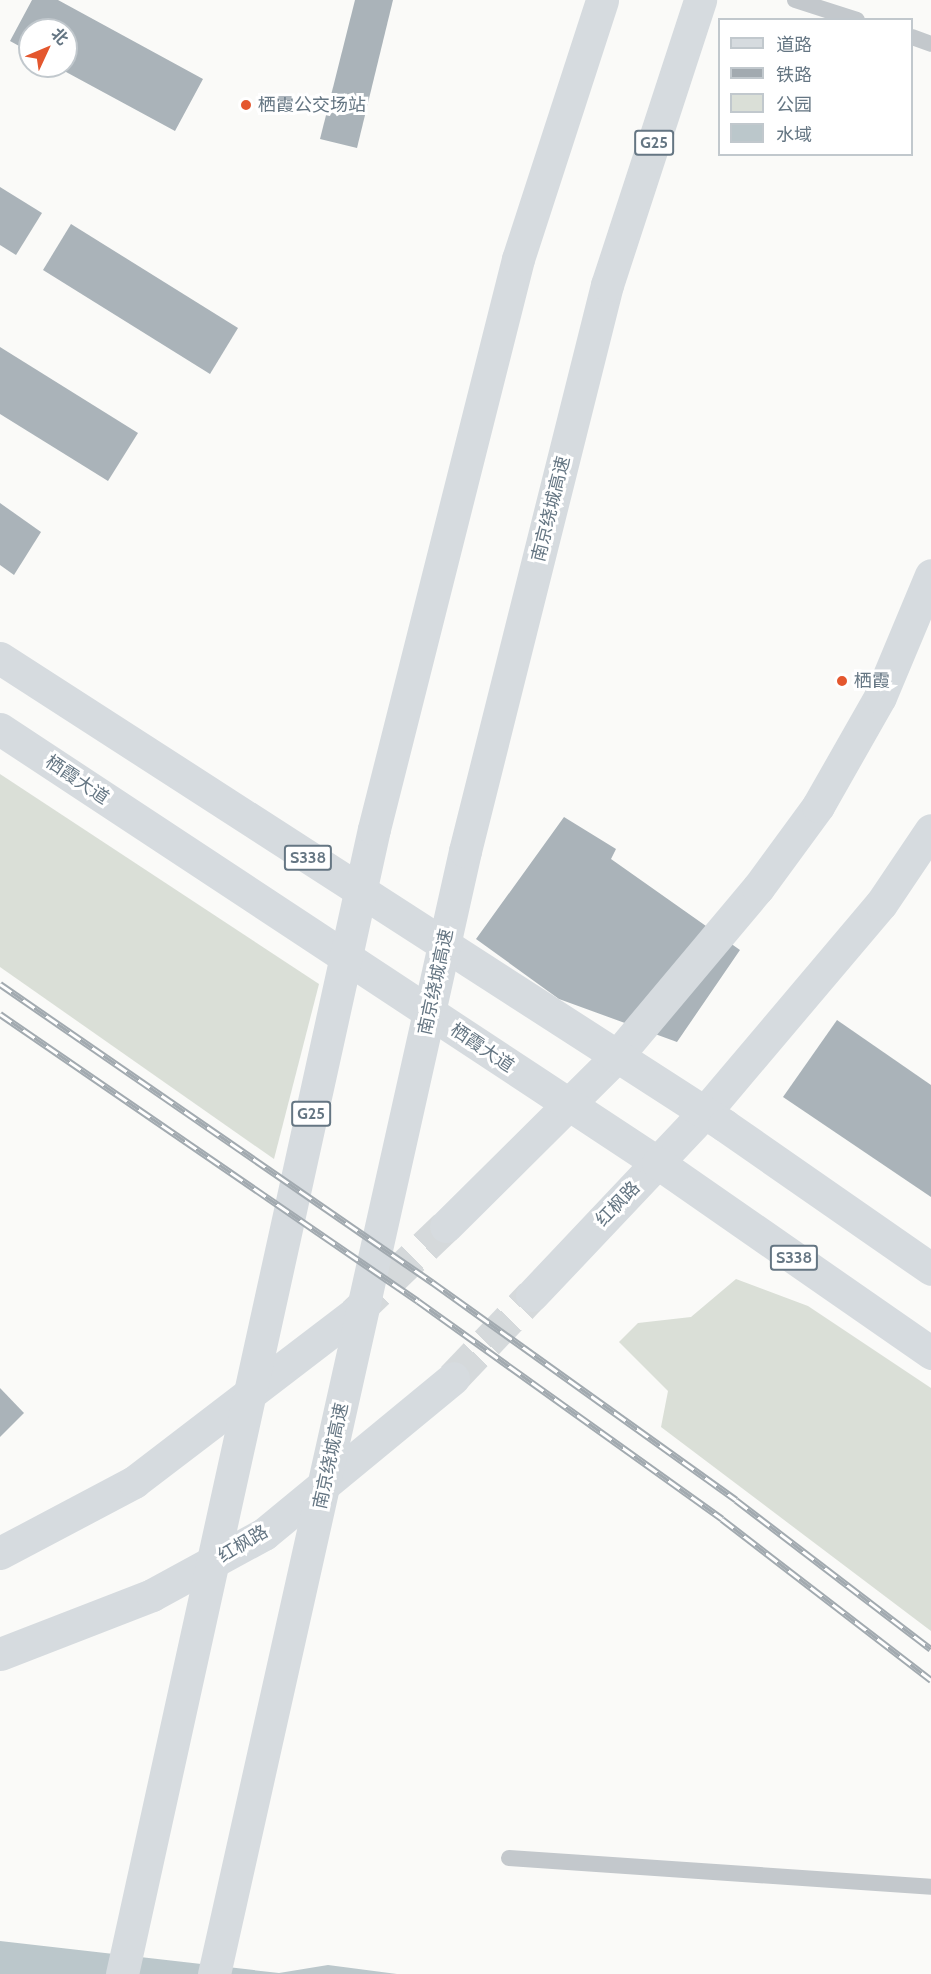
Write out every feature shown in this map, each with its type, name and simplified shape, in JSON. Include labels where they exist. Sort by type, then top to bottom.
[{"type":"main road","name":"G25","points":[[122,1974],[374,829],[518,259],[602,0]]},
{"type":"main road","name":"南京绕城高速","points":[[214,1974],[465,851],[607,285],[700,0]]},
{"type":"main road","points":[[446,1226],[616,1057],[758,888],[818,806],[880,697],[931,575]]},
{"type":"main road","name":"S338","points":[[0,658],[616,1057],[705,1112],[931,1269]]},
{"type":"main road","name":"栖霞大道","points":[[0,729],[658,1163],[931,1353]]},
{"type":"main road","name":"红枫路","points":[[532,1294],[705,1112],[881,904],[931,830]]},
{"type":"main road","points":[[0,1553],[134,1482],[354,1314]]},
{"type":"main road","name":"红枫路","points":[[0,1654],[152,1595],[264,1534],[453,1378]]},
{"type":"lane","points":[[795,0],[851,18]]},
{"type":"lane","points":[[913,37],[931,44]]},
{"type":"lane","points":[[509,1858],[931,1887]]},
{"type":"green space","points":[[0,774],[319,984],[274,1159],[0,967]]},
{"type":"green space","points":[[736,1279],[808,1306],[931,1388],[931,1631],[661,1427],[668,1391],[619,1342],[638,1323],[691,1317]]},
{"type":"water","points":[[0,1941],[279,1973],[328,1965],[397,1974],[0,1974]]},
{"type":"building","points":[[32,0],[58,0],[203,79],[175,131],[77,78],[78,18],[22,18]]},
{"type":"building","points":[[355,0],[393,0],[357,148],[320,139]]},
{"type":"building","points":[[18,26],[18,45],[10,41]]},
{"type":"building","points":[[0,187],[42,213],[16,255],[0,245]]},
{"type":"building","points":[[71,224],[238,328],[210,374],[43,270]]},
{"type":"building","points":[[0,347],[138,433],[108,481],[0,414]]},
{"type":"building","points":[[0,503],[41,532],[14,575],[0,565]]},
{"type":"building","points":[[564,817],[616,849],[611,859],[740,950],[677,1042],[559,999],[476,939]]},
{"type":"building","points":[[837,1020],[931,1085],[931,1197],[783,1097]]},
{"type":"building","points":[[0,1388],[24,1413],[0,1437]]},
{"type":"tunnel","points":[[354,1314],[446,1226]]},
{"type":"tunnel","points":[[453,1378],[532,1295]]},
{"type":"railway","points":[[0,984],[432,1282],[736,1500],[931,1649]]},
{"type":"railway","points":[[0,1014],[418,1301],[722,1519],[931,1680]]},
{"type":"place","name":"栖霞公交场站","points":[[246,105]]},
{"type":"place","name":"栖霞","points":[[842,681]]}]
